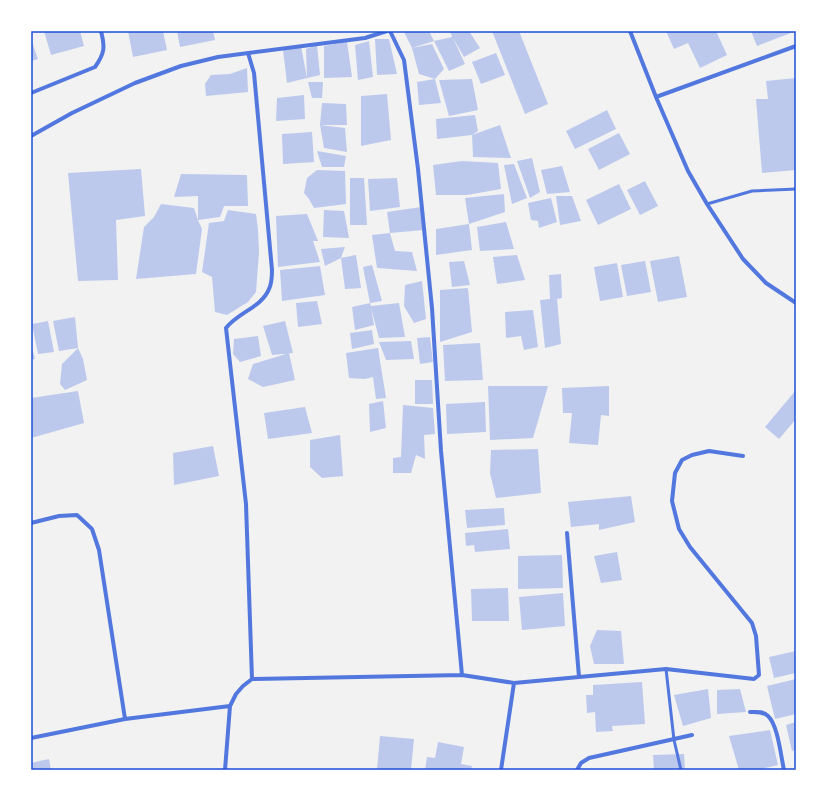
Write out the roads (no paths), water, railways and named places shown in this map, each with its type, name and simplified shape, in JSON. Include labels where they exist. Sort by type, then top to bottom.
[{"type":"street","points":[[31,93],[95,67],[102,58],[104,46],[101,31]]},
{"type":"street","points":[[31,136],[72,113],[135,83],[181,66],[218,57],[365,38],[387,31]]},
{"type":"street","points":[[390,31],[404,60],[418,169],[432,308],[441,450],[462,675]]},
{"type":"street","points":[[630,31],[656,97],[688,171],[707,204],[743,259],[766,283],[796,303]]},
{"type":"street","points":[[656,97],[796,46]]},
{"type":"street","points":[[248,54],[254,73],[272,270],[269,290],[262,299],[230,322],[226,328],[246,504],[252,679]]},
{"type":"street","points":[[225,770],[230,706],[236,694],[252,679],[462,675],[514,683],[666,669],[754,678],[759,675],[756,636],[752,623],[744,611],[706,568],[690,547],[679,529],[672,500],[675,473],[682,460],[692,455],[709,451],[743,456]]},
{"type":"street","points":[[31,523],[59,516],[77,515],[92,529],[100,550],[125,719]]},
{"type":"street","points":[[567,533],[579,677]]},
{"type":"street","points":[[501,770],[514,683]]},
{"type":"street","points":[[31,738],[125,719],[230,706]]},
{"type":"street","points":[[750,712],[762,712],[772,721],[775,728],[784,770]]},
{"type":"street","points":[[577,770],[582,763],[589,758],[692,735]]},
{"type":"lane","points":[[707,204],[752,191],[796,189]]},
{"type":"lane","points":[[666,669],[674,740],[681,770]]}]
